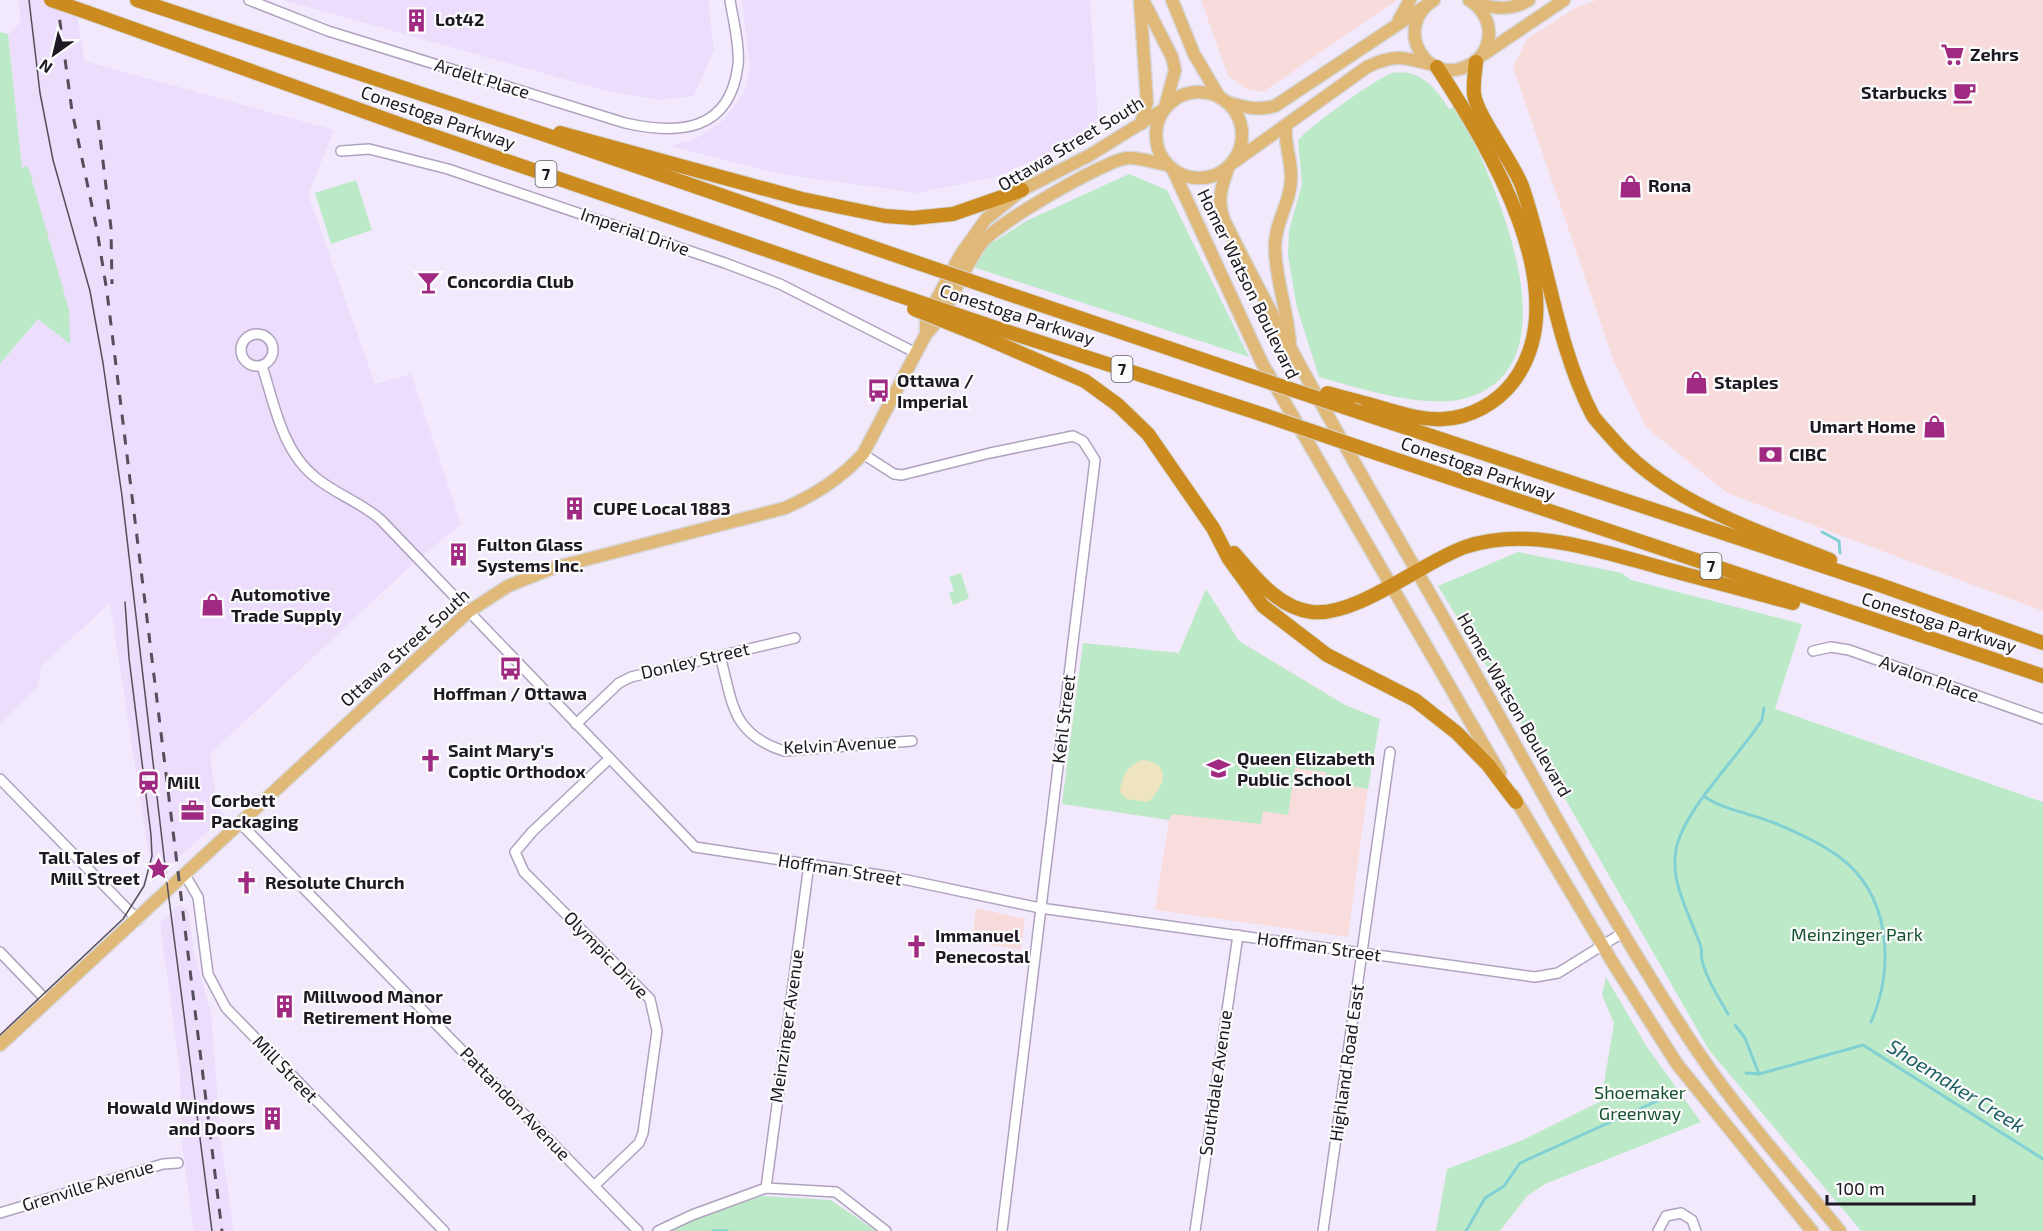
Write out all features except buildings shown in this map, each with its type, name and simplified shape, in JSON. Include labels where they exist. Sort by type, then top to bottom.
[{"type":"highway","name":"Conestoga Parkway","points":[[51,0],[391,121],[872,286],[892,297],[982,329],[1261,414],[1834,608],[2043,676]]},
{"type":"highway","name":"Conestoga Parkway","points":[[137,0],[543,134],[1233,370],[1880,585],[2043,643]]},
{"type":"highway","points":[[1478,59],[1474,94],[1478,106],[1506,153],[1521,186],[1573,367],[1594,417],[1628,458],[1656,479],[1724,517],[1848,567],[1880,585]]},
{"type":"highway","points":[[1287,388],[1307,388],[1440,420],[1459,418],[1489,404],[1507,390],[1519,374],[1536,332],[1536,302],[1532,274],[1516,213],[1476,127],[1434,65]]},
{"type":"highway","points":[[543,134],[566,133],[802,198],[885,216],[913,218],[953,214],[1022,190]]},
{"type":"highway","points":[[982,329],[1085,381],[1118,405],[1148,434],[1213,528],[1275,596],[1295,607],[1312,612],[1334,610],[1357,603],[1391,583],[1421,578],[1465,547],[1496,540],[1531,540],[1581,546],[1803,606],[1834,608]]},
{"type":"highway","points":[[1213,528],[1228,559],[1263,606],[1327,655],[1415,700],[1457,733],[1488,765],[1516,802]]},
{"type":"main road","points":[[1142,0],[1172,57],[1175,70],[1173,85],[1158,120],[1156,144],[1171,168],[1196,178],[1219,173],[1367,67],[1386,58],[1397,56],[1457,70],[1478,59],[1564,0]]},
{"type":"main road","points":[[1141,124],[1147,102],[1142,0]]},
{"type":"main road","points":[[1172,0],[1194,54],[1223,100],[1236,115],[1241,132],[1239,149],[1229,166]]},
{"type":"main road","points":[[1398,22],[1410,0]]},
{"type":"main road","points":[[1470,1],[1490,8],[1505,8],[1529,0]]},
{"type":"main road","points":[[1470,1],[1486,20],[1489,31],[1488,43],[1478,59]]},
{"type":"main road","points":[[1164,109],[1179,97],[1193,93],[1208,93],[1246,108],[1263,109],[1275,106],[1430,2]]},
{"type":"main road","points":[[1430,2],[1416,21],[1414,36],[1419,51],[1434,65]]},
{"type":"main road","name":"Ottawa Street South","points":[[926,334],[926,319],[973,235],[986,219],[1022,190],[1164,109]]},
{"type":"main road","points":[[1286,125],[1284,141],[1292,173],[1291,188],[1279,220],[1275,245],[1279,291],[1290,328],[1291,351]]},
{"type":"main road","name":"Ottawa Street South","points":[[0,1045],[138,920],[468,612],[508,586],[553,568],[785,508],[819,493],[863,454],[926,334],[937,324],[970,259],[994,229],[1112,163],[1138,159],[1171,168]]},
{"type":"main road","name":"Homer Watson Boulevard","points":[[1229,166],[1222,185],[1221,212],[1291,351],[1624,932],[1696,1048],[1728,1094],[1840,1231]]},
{"type":"main road","name":"Homer Watson Boulevard","points":[[1171,168],[1262,363],[1516,802],[1664,1045],[1703,1099],[1812,1231]]},
{"type":"street","name":"Ardelt Place","points":[[249,0],[328,31],[654,130],[686,129],[706,121],[717,113],[733,88],[738,63],[730,0]]},
{"type":"street","name":"Imperial Drive","points":[[341,151],[369,149],[448,169],[725,263],[780,284],[916,353]]},
{"type":"street","name":"Hoffman Street","points":[[262,366],[285,435],[303,466],[315,478],[365,507],[381,520],[695,847],[893,878],[1040,908],[1535,977],[1558,973],[1624,932]]},
{"type":"street","name":"Kehl Street","points":[[863,454],[894,474],[902,476],[990,453],[1073,436],[1083,441],[1092,451],[1095,460],[1002,1231]]},
{"type":"street","name":"Donley Street","points":[[576,724],[620,683],[631,677],[795,638]]},
{"type":"street","name":"Avalon Place","points":[[1814,651],[1831,648],[1849,650],[2043,719]]},
{"type":"street","name":"Kelvin Avenue","points":[[720,656],[741,724],[767,746],[784,751],[912,741]]},
{"type":"street","name":"Highland Road East","points":[[1323,1231],[1390,752]]},
{"type":"street","name":"Olympic Drive","points":[[594,1185],[639,1143],[643,1133],[657,1031],[650,999],[525,872],[515,852],[532,832],[609,759]]},
{"type":"street","points":[[0,779],[138,920]]},
{"type":"street","name":"Pattandon Avenue","points":[[240,823],[638,1231]]},
{"type":"street","name":"Meinzinger Avenue","points":[[766,1188],[809,864]]},
{"type":"street","name":"Mill Street","points":[[185,875],[198,897],[208,974],[226,1008],[444,1231]]},
{"type":"street","name":"Southdale Avenue","points":[[1195,1231],[1238,935]]},
{"type":"street","points":[[0,952],[48,1002]]},
{"type":"street","name":"Grenville Avenue","points":[[0,1213],[163,1164],[178,1163]]},
{"type":"street","points":[[658,1231],[692,1215],[766,1188],[836,1192],[886,1231]]},
{"type":"street","points":[[1655,1230],[1666,1216],[1681,1213],[1692,1220],[1696,1231]]},
{"type":"shaded area","points":[[18,0],[74,0],[85,61],[334,130],[308,194],[375,384],[411,374],[461,524],[407,569],[210,754],[217,807],[225,815],[153,882],[110,603],[41,666],[38,687],[0,723],[0,364],[38,320],[8,34],[21,22]]},
{"type":"shaded area","points":[[283,0],[708,0],[714,50],[694,96],[661,100],[610,92]]},
{"type":"shaded area","points":[[742,0],[1090,0],[1099,133],[995,177],[918,193],[780,174],[670,146],[695,139],[725,119],[744,92],[750,68]]},
{"type":"shaded area","points":[[1201,0],[1397,0],[1263,92],[1246,89],[1228,76]]},
{"type":"shaded area","points":[[1597,0],[2043,0],[2043,611],[1727,493],[1646,427],[1614,362],[1513,67],[1527,39],[1577,7]]},
{"type":"shaded area","name":"Queen Elizabeth Public School","points":[[1206,589],[1239,641],[1345,705],[1380,719],[1373,750],[1348,937],[1155,910],[1169,820],[1062,804],[1083,643],[1179,653]]},
{"type":"shaded area","points":[[179,905],[188,909],[194,953],[211,1013],[221,1142],[234,1231],[194,1231],[182,1145],[180,1071],[160,923]]},
{"type":"shaded area","points":[[976,908],[1025,919],[1021,950],[972,942]]},
{"type":"green space","points":[[0,32],[8,34],[22,168],[28,166],[69,310],[70,344],[38,319],[0,364]]},
{"type":"green space","points":[[1402,72],[1419,77],[1433,87],[1449,109],[1456,106],[1489,177],[1506,222],[1518,268],[1523,313],[1517,353],[1496,383],[1458,400],[1406,399],[1319,377],[1297,308],[1288,256],[1289,230],[1302,184],[1298,141],[1342,104],[1392,73]]},
{"type":"green space","points":[[1129,174],[1167,190],[1249,357],[973,267],[989,245],[1026,221]]},
{"type":"green space","points":[[356,180],[372,230],[331,244],[315,193]]},
{"type":"green space","name":"Meinzinger Park","points":[[1518,552],[1622,573],[1631,580],[1802,624],[1775,709],[2043,802],[2043,1231],[1861,1231],[1709,1050],[1529,736],[1438,586]]},
{"type":"green space","points":[[961,573],[969,598],[953,605],[949,593],[954,591],[949,577]]},
{"type":"green space","name":"Queen Elizabeth Public School","points":[[1206,589],[1239,641],[1345,705],[1380,719],[1368,789],[1326,782],[1326,772],[1295,768],[1288,815],[1263,811],[1261,824],[1172,814],[1169,820],[1062,804],[1083,643],[1179,653]]},
{"type":"green space","name":"Shoemaker Greenway","points":[[1606,977],[1647,1047],[1701,1122],[1545,1184],[1527,1196],[1500,1231],[1436,1231],[1447,1169],[1523,1140],[1601,1101],[1614,1023],[1602,995]]},
{"type":"green space","points":[[762,1196],[831,1200],[876,1231],[670,1231],[702,1215]]},
{"type":"sand","points":[[1144,760],[1159,766],[1163,777],[1161,784],[1148,802],[1126,799],[1120,792],[1124,776],[1133,764]]},
{"type":"waterway","points":[[1822,532],[1839,541],[1840,553]]},
{"type":"waterway","points":[[1728,1014],[1706,974],[1701,947],[1680,893],[1676,879],[1676,850],[1680,836],[1696,806],[1762,720],[1764,708]]},
{"type":"waterway","points":[[1705,797],[1722,806],[1785,827],[1809,838],[1838,856],[1856,872],[1869,890],[1878,911],[1883,933],[1885,956],[1883,979],[1879,1001],[1871,1022]]},
{"type":"waterway","points":[[1735,1025],[1745,1038],[1759,1074]]},
{"type":"waterway","name":"Shoemaker Creek","points":[[1746,1073],[1759,1074],[1863,1045],[2043,1159]]},
{"type":"waterway","name":"Shoemaker Creek","points":[[1466,1231],[1485,1198],[1504,1186],[1520,1163],[1668,1096]]},
{"type":"waterway","name":"Shoemaker Creek","points":[[713,1231],[727,1231]]},
{"type":"tram line","points":[[29,0],[40,93],[53,160],[90,291],[103,363],[122,496],[168,891],[212,1231]]},
{"type":"tram line","points":[[0,1035],[123,919],[144,886],[152,856],[151,835],[129,658],[125,602]]},
{"type":"railway","points":[[57,0],[72,111],[97,230],[107,292],[222,1231]]},
{"type":"railway","points":[[98,120],[111,228],[112,284]]},
{"type":"place","name":"Lot42","points":[[417,20]]},
{"type":"place","name":"Zehrs","points":[[1952,55]]},
{"type":"place","name":"Starbucks","points":[[1965,93]]},
{"type":"place","name":"Rona","points":[[1630,186]]},
{"type":"place","name":"Concordia Club","points":[[429,282]]},
{"type":"place","name":"Staples","points":[[1696,383]]},
{"type":"place","name":"Ottawa / Imperial","points":[[879,391]]},
{"type":"place","name":"Umart Home","points":[[1934,427]]},
{"type":"place","name":"CIBC","points":[[1771,455]]},
{"type":"place","name":"CUPE Local 1883","points":[[575,509]]},
{"type":"place","name":"Fulton Glass Systems Inc.","points":[[459,555]]},
{"type":"place","name":"Automotive Trade Supply","points":[[213,605]]},
{"type":"place","name":"Hoffman / Ottawa","points":[[510,668]]},
{"type":"place","name":"Saint Mary's Coptic Orthodox","points":[[430,761]]},
{"type":"place","name":"Queen Elizabeth Public School","points":[[1219,769]]},
{"type":"place","name":"Mill","points":[[149,783]]},
{"type":"place","name":"Corbett Packaging","points":[[193,811]]},
{"type":"place","name":"Tall Tales of Mill Street","points":[[158,868]]},
{"type":"place","name":"Resolute Church","points":[[247,883]]},
{"type":"place","name":"Immanuel Penecostal","points":[[917,946]]},
{"type":"place","name":"Millwood Manor Retirement Home","points":[[285,1007]]},
{"type":"place","name":"Howald Windows and Doors","points":[[273,1118]]}]
